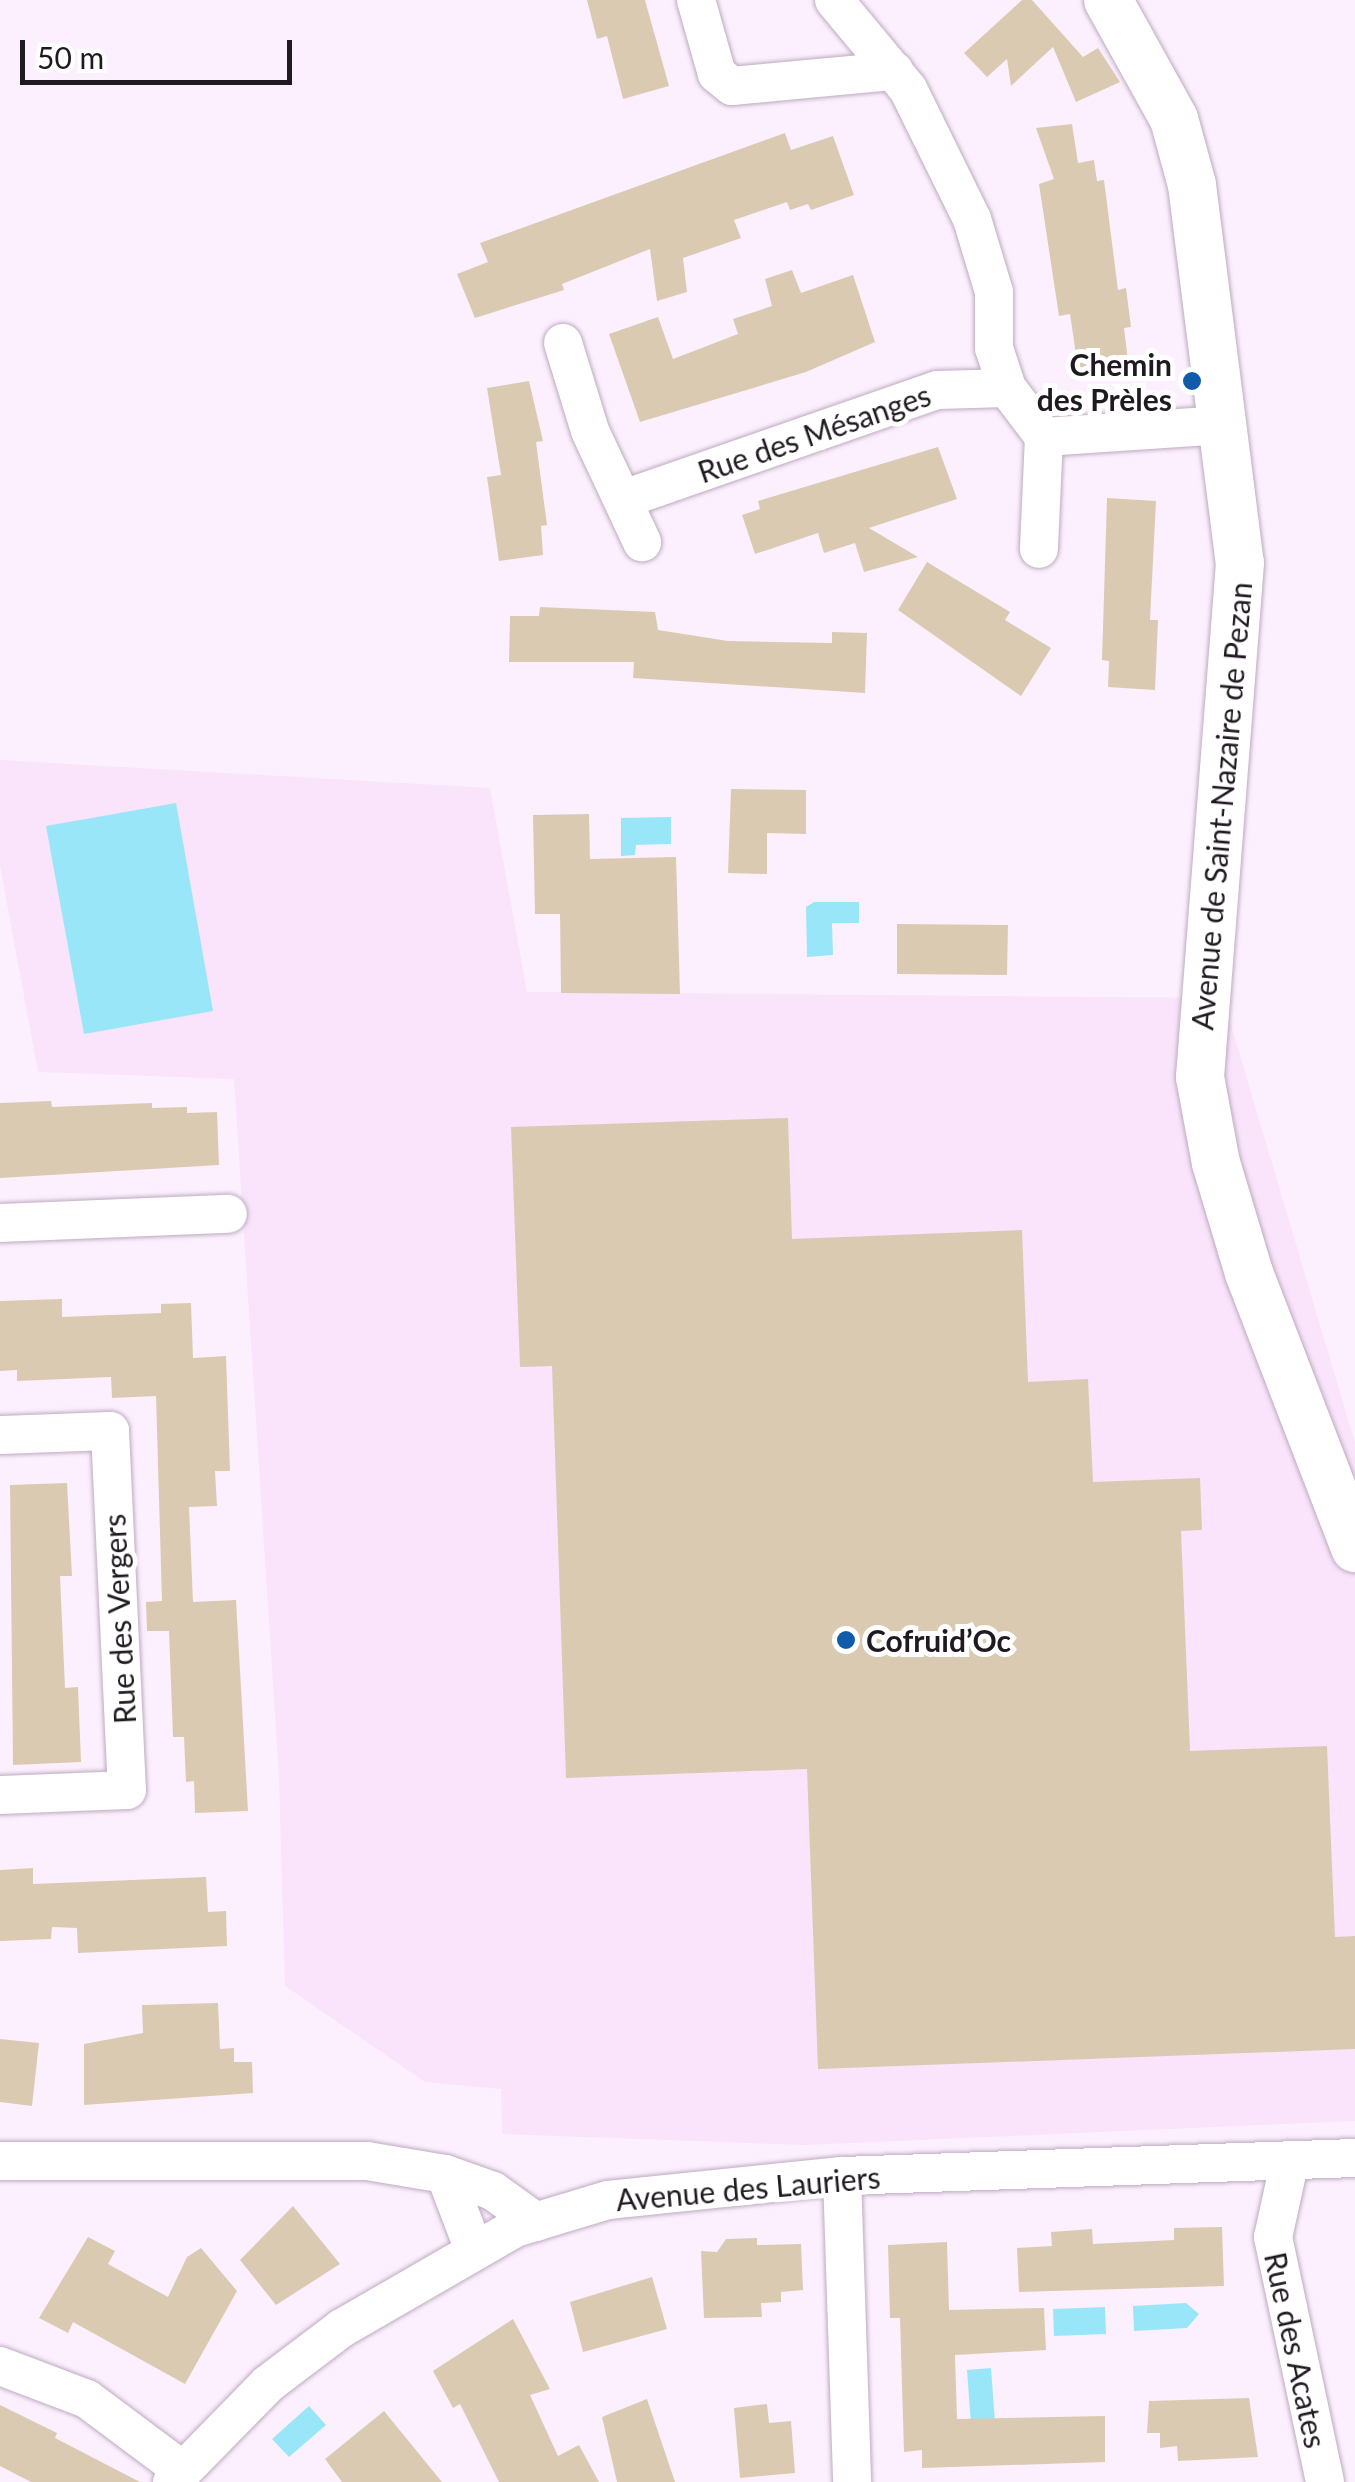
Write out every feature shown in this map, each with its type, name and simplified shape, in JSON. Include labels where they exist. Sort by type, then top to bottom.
[{"type":"street","points":[[696,0],[717,74],[732,86],[894,71]]},
{"type":"street","points":[[834,0],[894,71],[935,133],[972,219],[994,292],[994,348],[1007,388],[1044,437],[1039,550]]},
{"type":"street","name":"Avenue de Saint-Nazaire de Pezan","points":[[1108,0],[1143,54],[1183,152],[1224,425],[1240,563],[1238,656],[1200,1077],[1216,1163],[1249,1273],[1355,1548]]},
{"type":"street","points":[[564,343],[590,431],[642,542]]},
{"type":"street","name":"Rue des Mésanges","points":[[624,498],[937,390],[1007,388]]},
{"type":"street","points":[[1044,437],[1224,425]]},
{"type":"street","points":[[0,1223],[228,1214]]},
{"type":"street","name":"Rue des Vergers","points":[[0,1434],[110,1431],[126,1790],[0,1795]]},
{"type":"street","points":[[0,2161],[326,2157],[445,2174],[493,2191],[536,2222]]},
{"type":"street","name":"Avenue des Lauriers","points":[[177,2476],[268,2384],[312,2350],[474,2250],[536,2222],[608,2200],[842,2176],[1355,2158]]},
{"type":"street","name":"Rue des Acates","points":[[1290,2160],[1273,2237],[1324,2482]]},
{"type":"street","points":[[445,2174],[474,2250]]},
{"type":"street","points":[[842,2176],[852,2482]]},
{"type":"street","points":[[0,2366],[88,2399],[177,2476]]},
{"type":"shaded area","points":[[0,760],[490,788],[527,992],[1223,998],[1355,1443],[1355,2121],[805,2145],[502,2134],[501,2089],[425,2082],[285,1986],[279,1778],[234,1079],[38,1072],[0,866]]},
{"type":"water","points":[[176,803],[213,1011],[84,1034],[46,826]]},
{"type":"water","points":[[671,817],[671,844],[636,845],[635,855],[621,856],[621,818]]},
{"type":"water","points":[[814,902],[859,902],[859,923],[832,923],[833,955],[807,957],[806,907]]},
{"type":"water","points":[[1186,2303],[1199,2314],[1187,2328],[1134,2331],[1133,2306]]},
{"type":"water","points":[[1105,2307],[1106,2334],[1054,2336],[1053,2309]]},
{"type":"water","points":[[991,2368],[995,2423],[971,2424],[967,2370]]},
{"type":"water","points":[[309,2406],[326,2425],[289,2457],[272,2439]]},
{"type":"building","points":[[587,0],[645,0],[669,86],[623,99],[607,36],[597,39]]},
{"type":"building","points":[[1022,0],[1032,0],[1083,57],[1098,48],[1120,82],[1076,102],[1053,47],[1011,86],[1007,59],[987,77],[964,53]]},
{"type":"building","points":[[1072,124],[1078,163],[1094,160],[1097,181],[1104,180],[1118,290],[1126,288],[1131,327],[1124,328],[1128,361],[1078,368],[1070,314],[1059,316],[1039,184],[1054,179],[1036,128]]},
{"type":"building","points":[[785,133],[791,150],[833,136],[854,195],[811,210],[808,204],[790,210],[787,202],[734,220],[741,238],[683,258],[687,292],[657,301],[650,249],[562,284],[564,290],[475,318],[457,274],[488,262],[480,243]]},
{"type":"building","points":[[792,270],[801,293],[853,275],[875,342],[806,372],[640,422],[609,334],[658,317],[673,359],[738,334],[733,319],[772,306],[765,279]]},
{"type":"building","points":[[529,381],[543,441],[536,442],[547,525],[541,526],[543,555],[499,561],[487,477],[501,475],[487,388]]},
{"type":"building","points":[[938,447],[957,499],[869,528],[918,557],[864,572],[855,543],[824,553],[818,533],[755,554],[742,515],[760,509],[758,501]]},
{"type":"building","points":[[1107,498],[1156,501],[1150,620],[1158,620],[1155,690],[1108,687],[1109,661],[1102,660]]},
{"type":"building","points":[[927,562],[1010,612],[1005,620],[1051,648],[1021,696],[898,610]]},
{"type":"building","points":[[540,607],[655,612],[658,630],[728,641],[832,643],[832,632],[867,633],[865,693],[633,678],[634,662],[509,662],[510,616],[539,616]]},
{"type":"building","points":[[731,789],[806,790],[806,834],[767,833],[767,874],[728,873]]},
{"type":"building","points":[[589,814],[590,859],[676,857],[680,994],[561,993],[560,914],[535,914],[533,815]]},
{"type":"building","points":[[897,924],[1008,925],[1007,975],[897,974]]},
{"type":"building","points":[[51,1101],[52,1107],[152,1103],[152,1108],[187,1107],[187,1113],[217,1112],[219,1165],[0,1178],[0,1103]]},
{"type":"building","name":"Cofruid’Oc","points":[[788,1118],[792,1239],[1022,1230],[1028,1382],[1088,1379],[1093,1482],[1200,1478],[1202,1530],[1181,1531],[1190,1751],[1327,1746],[1335,1937],[1355,1936],[1355,2049],[818,2069],[807,1769],[566,1778],[552,1366],[520,1367],[511,1127]]},
{"type":"building","points":[[62,1299],[62,1317],[161,1313],[161,1304],[191,1303],[193,1358],[226,1356],[230,1471],[215,1471],[217,1506],[189,1507],[193,1602],[236,1600],[248,1811],[195,1813],[194,1781],[186,1782],[184,1737],[173,1737],[169,1631],[147,1631],[146,1602],[162,1601],[156,1396],[112,1398],[111,1377],[17,1381],[17,1370],[0,1371],[0,1301]]},
{"type":"building","points":[[67,1483],[72,1576],[60,1576],[65,1688],[78,1687],[81,1762],[13,1765],[10,1485]]},
{"type":"building","points":[[33,1868],[33,1884],[206,1877],[208,1912],[226,1911],[227,1946],[78,1953],[77,1928],[52,1927],[51,1939],[0,1941],[0,1870]]},
{"type":"building","points":[[218,2003],[220,2049],[234,2048],[234,2062],[252,2062],[253,2093],[84,2105],[84,2044],[143,2033],[142,2005]]},
{"type":"building","points":[[0,2039],[39,2043],[32,2106],[0,2102]]},
{"type":"building","points":[[293,2206],[340,2264],[276,2305],[240,2260]]},
{"type":"building","points":[[1222,2227],[1224,2286],[1019,2292],[1017,2248],[1052,2246],[1051,2232],[1092,2229],[1093,2244],[1174,2240],[1174,2228]]},
{"type":"building","points":[[88,2237],[115,2251],[108,2264],[168,2297],[187,2257],[201,2248],[237,2291],[185,2384],[73,2322],[68,2333],[39,2318]]},
{"type":"building","points":[[757,2238],[757,2245],[801,2244],[803,2290],[781,2292],[781,2302],[761,2303],[762,2317],[704,2318],[701,2251],[717,2252],[726,2239]]},
{"type":"building","points":[[947,2242],[949,2310],[1044,2308],[1046,2350],[955,2355],[957,2419],[1105,2416],[1105,2462],[922,2468],[922,2450],[904,2452],[900,2318],[890,2318],[888,2245]]},
{"type":"building","points":[[652,2277],[667,2329],[583,2352],[570,2302]]},
{"type":"building","points":[[513,2319],[550,2389],[530,2395],[558,2456],[579,2445],[599,2482],[499,2482],[460,2404],[453,2408],[433,2371]]},
{"type":"building","points":[[1249,2398],[1258,2457],[1178,2461],[1177,2446],[1160,2448],[1160,2433],[1147,2433],[1149,2401]]},
{"type":"building","points":[[647,2399],[675,2482],[617,2482],[602,2417]]},
{"type":"building","points":[[767,2404],[769,2423],[791,2421],[795,2473],[740,2478],[734,2408]]},
{"type":"building","points":[[0,2405],[140,2482],[31,2482],[0,2466]]},
{"type":"building","points":[[384,2411],[442,2482],[342,2482],[325,2459]]},
{"type":"place","name":"Chemin des Prèles","points":[[1192,381]]},
{"type":"place","name":"Cofruid’Oc","points":[[846,1640]]}]
